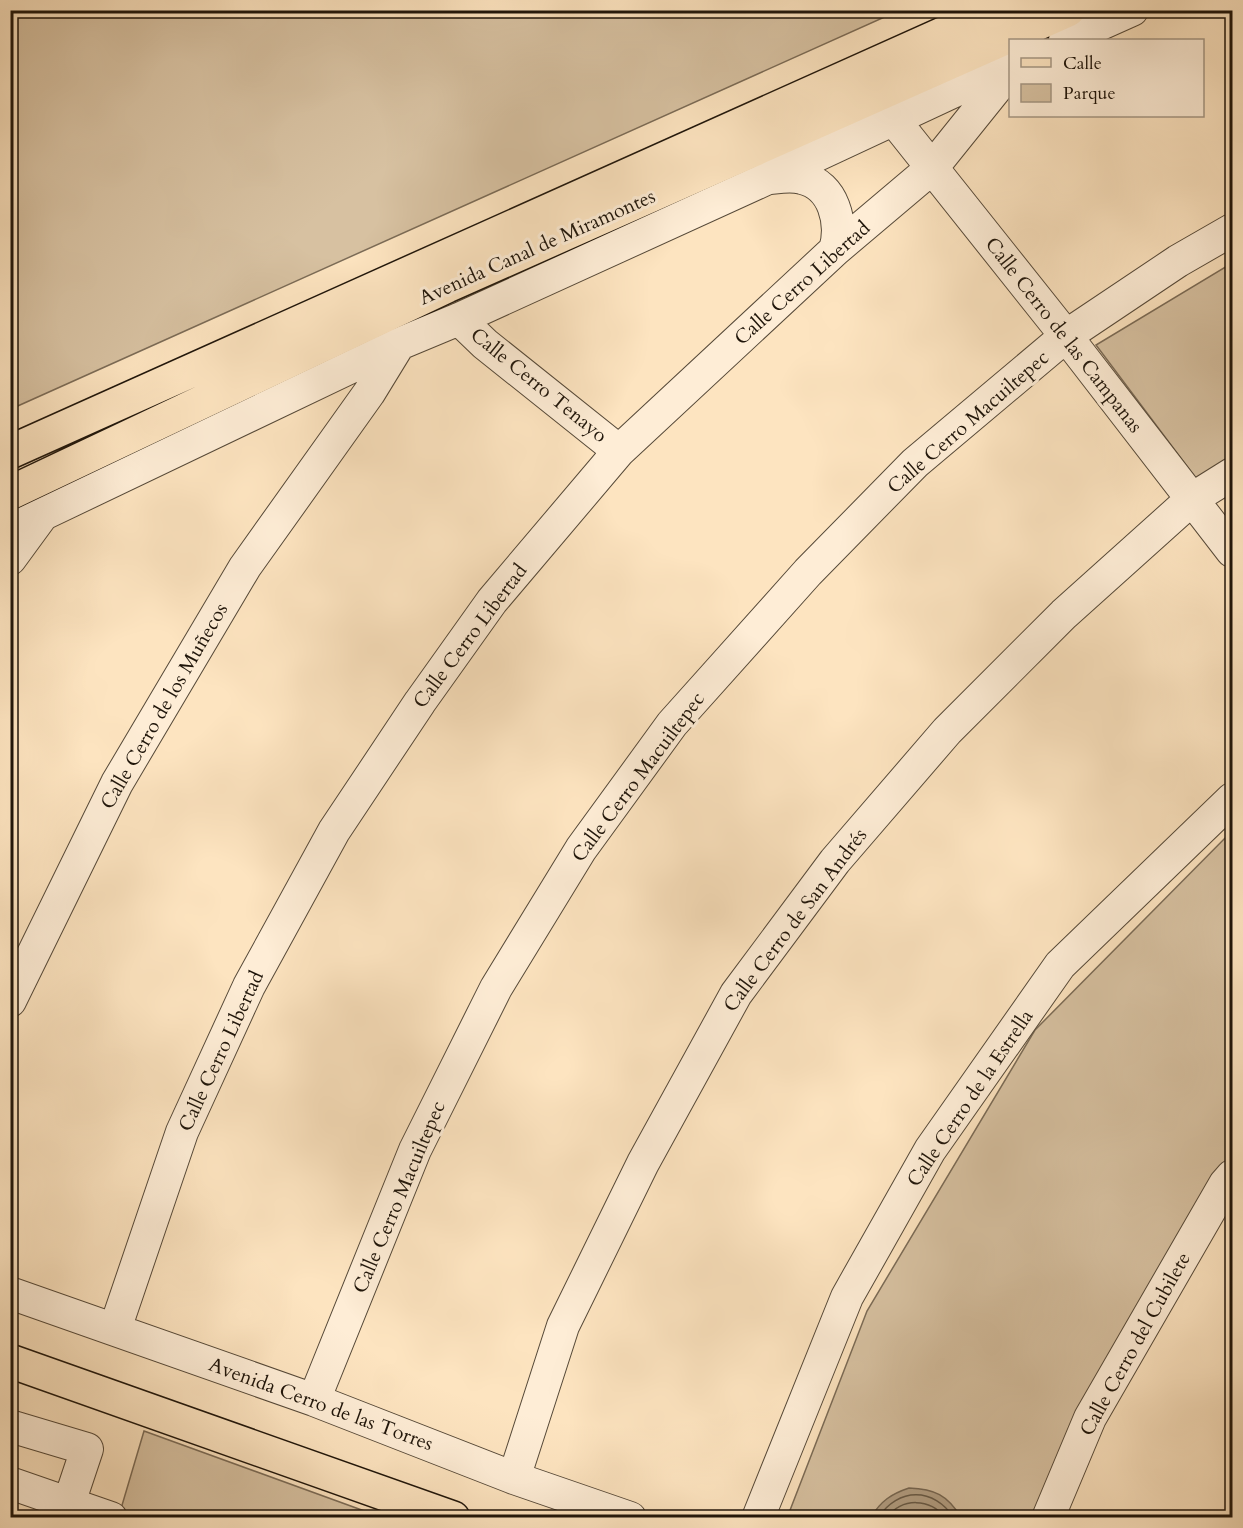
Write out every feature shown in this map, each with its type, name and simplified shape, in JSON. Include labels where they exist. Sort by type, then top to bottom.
[{"type":"main road","name":"Avenida Canal de Miramontes","points":[[10,453],[996,10]]},
{"type":"main road","name":"Avenida Canal de Miramontes","points":[[10,493],[447,286],[1068,10]]},
{"type":"main road","points":[[10,1361],[453,1518]]},
{"type":"street","points":[[1067,39],[1132,10]]},
{"type":"street","name":"Avenida Canal de Miramontes","points":[[10,531],[399,344],[459,319],[1009,66]]},
{"type":"street","name":"Calle Cerro Libertad","points":[[115,1329],[182,1132],[249,986],[334,831],[420,702],[492,601],[619,451],[835,250],[932,168],[1009,73]]},
{"type":"street","name":"Calle Cerro de las Campanas","points":[[894,120],[1233,551]]},
{"type":"street","points":[[755,184],[781,176],[803,178],[815,184],[832,202],[837,214],[839,228],[835,250]]},
{"type":"street","name":"Calle Cerro Macuiltepec","points":[[314,1400],[415,1150],[496,988],[582,849],[672,724],[807,572],[915,463],[1066,336],[1178,261],[1233,230]]},
{"type":"street","name":"Calle Cerro Tenayo","points":[[459,319],[485,344],[619,451]]},
{"type":"street","name":"Calle Cerro de los Muñecos","points":[[10,1001],[117,783],[245,567],[369,393],[399,344]]},
{"type":"street","points":[[316,383],[326,384],[340,395],[348,416],[345,427]]},
{"type":"street","name":"Calle Cerro de San Andrés","points":[[514,1478],[563,1326],[643,1163],[736,994],[835,861],[947,731],[1064,614],[1192,499],[1233,474]]},
{"type":"street","points":[[10,559],[41,517]]},
{"type":"street","name":"Calle Cerro de la Estrella","points":[[758,1518],[847,1297],[930,1150],[1060,965],[1233,799]]},
{"type":"street","name":"Calle Cerro del Cubilete","points":[[1048,1518],[1090,1418],[1226,1184],[1233,1176]]},
{"type":"street","name":"Avenida Cerro de las Torres","points":[[10,1293],[314,1400],[514,1478],[630,1518]]},
{"type":"street","points":[[10,1426],[87,1449],[69,1503]]},
{"type":"street","points":[[10,1483],[111,1518]]},
{"type":"green space","points":[[11,10],[898,10],[898,11],[11,409]]},
{"type":"green space","points":[[1232,263],[1232,471],[1204,489],[1096,345]]},
{"type":"green space","points":[[1232,831],[1232,1168],[1039,1517],[787,1518],[867,1311],[1035,1030]]},
{"type":"green space","points":[[144,1431],[381,1517],[137,1518],[120,1512]]},
{"type":"water","points":[[909,1488],[940,1495],[951,1503],[961,1517],[871,1517],[887,1499]]}]
